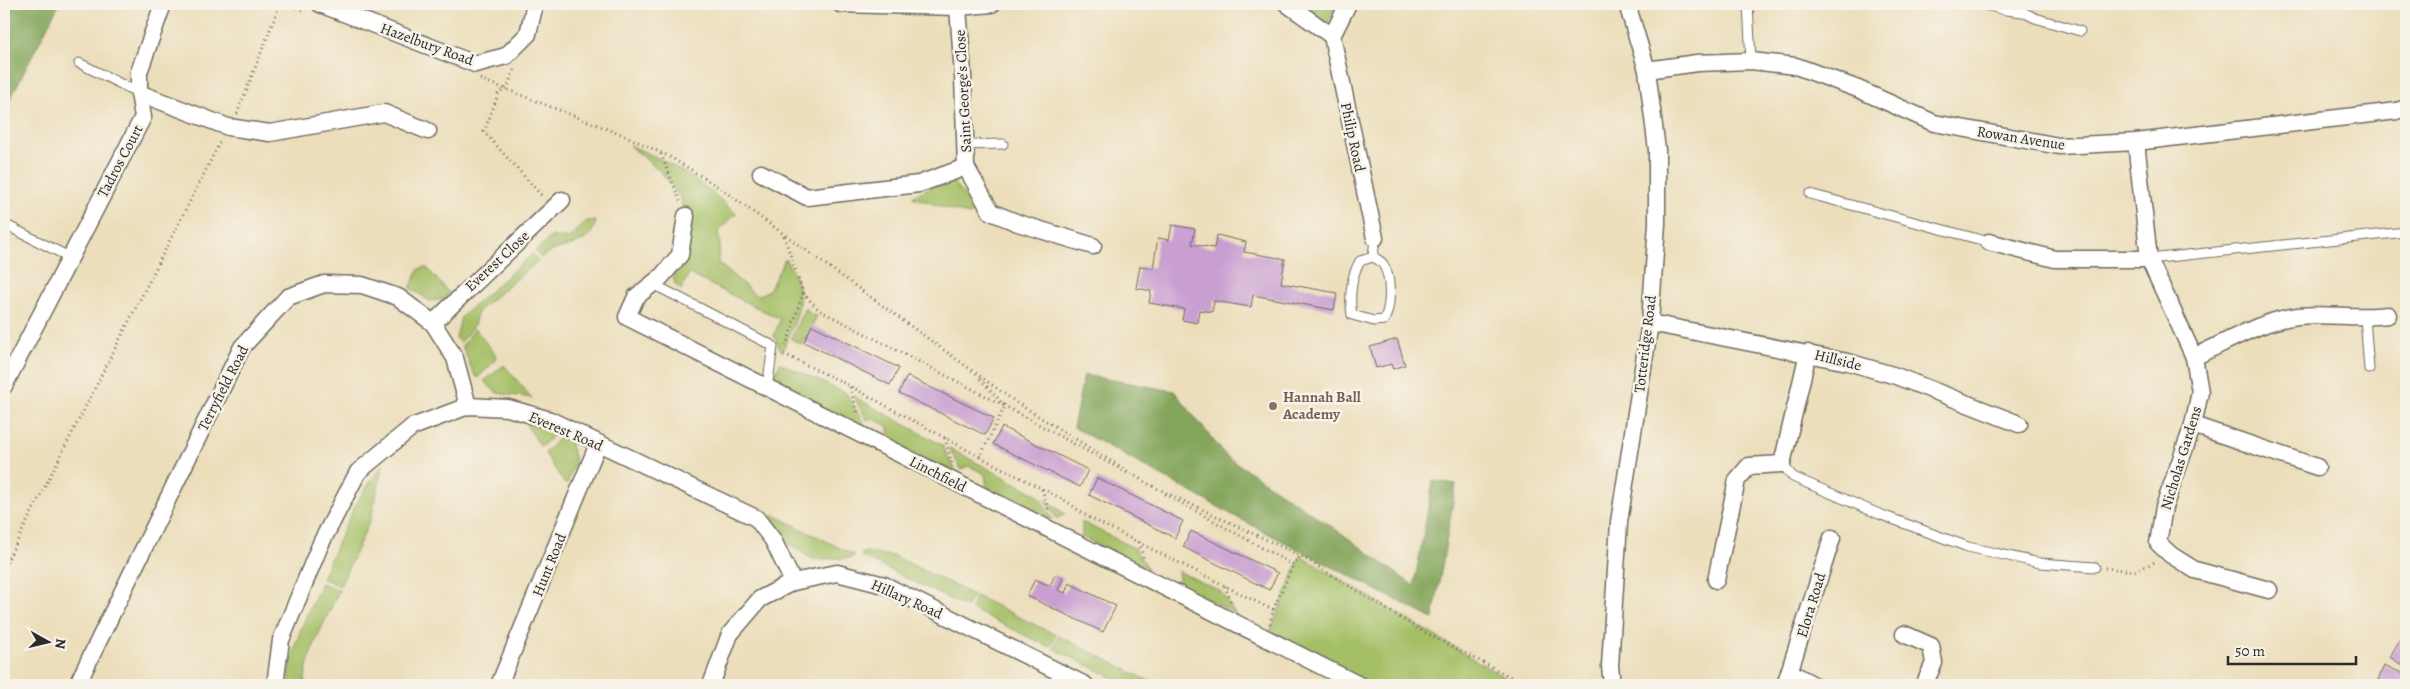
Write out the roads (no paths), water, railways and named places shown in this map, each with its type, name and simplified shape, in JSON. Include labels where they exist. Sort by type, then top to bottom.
[{"type":"street","name":"Tadros Court","points":[[4,386],[143,117],[139,72],[163,4]]},
{"type":"street","name":"Hazelbury Road","points":[[315,8],[475,64],[506,56],[528,34],[535,4]]},
{"type":"street","points":[[840,4],[958,7],[992,4]]},
{"type":"street","points":[[1287,4],[1332,36],[1348,4]]},
{"type":"street","name":"Totteridge Road","points":[[1612,685],[1610,666],[1619,522],[1650,322],[1656,224],[1657,150],[1646,70],[1627,4]]},
{"type":"street","name":"Saint George's Close","points":[[958,7],[966,167],[992,212],[1018,223],[1093,246]]},
{"type":"street","name":"Philip Road","points":[[1332,36],[1375,238]]},
{"type":"street","name":"Rowan Avenue","points":[[1646,70],[1697,64],[1751,61],[1796,66],[1858,89],[1934,123],[2059,146],[2136,142],[2397,112],[2406,108]]},
{"type":"street","points":[[140,93],[228,127],[270,133],[384,113],[428,130]]},
{"type":"street","name":"Nicholas Gardens","points":[[2136,142],[2149,259],[2194,357],[2200,392],[2193,425],[2164,507],[2158,544],[2171,556],[2195,570],[2269,590]]},
{"type":"street","points":[[761,173],[807,197],[919,184],[966,167]]},
{"type":"street","name":"Everest Close","points":[[432,323],[558,204]]},
{"type":"street","name":"Linchfield","points":[[686,216],[680,255],[653,284],[636,297],[627,317],[1359,685]]},
{"type":"street","points":[[1989,242],[2055,259],[2149,259]]},
{"type":"street","name":"Terryfield Road","points":[[77,685],[242,347],[288,297],[324,284],[362,286],[398,297],[432,323],[455,358],[468,406]]},
{"type":"street","points":[[2194,357],[2265,324],[2298,316],[2365,318],[2388,316]]},
{"type":"street","name":"Hillside","points":[[1650,322],[1808,353],[1896,376],[2019,424]]},
{"type":"street","points":[[1716,580],[1738,480],[1749,466],[1782,464],[1808,353]]},
{"type":"street","name":"Everest Road","points":[[275,685],[280,640],[321,543],[358,472],[412,427],[468,406],[508,408],[550,420],[756,518],[773,540],[793,582]]},
{"type":"street","points":[[2193,425],[2317,467]]},
{"type":"street","name":"Hunt Road","points":[[499,685],[598,444]]},
{"type":"street","name":"Elora Road","points":[[1814,685],[1787,679],[1832,538]]},
{"type":"street","name":"Hillary Road","points":[[711,685],[730,634],[760,600],[793,582],[837,573],[884,585],[1085,685]]},
{"type":"street","points":[[1904,634],[1930,646],[1934,663],[1924,685]]},
{"type":"lane","points":[[1748,4],[1751,61]]},
{"type":"lane","points":[[1980,4],[2024,12],[2035,18],[2080,31]]},
{"type":"lane","points":[[79,63],[140,93]]},
{"type":"lane","points":[[966,145],[1003,144]]},
{"type":"lane","points":[[1810,194],[1989,242]]},
{"type":"lane","points":[[8,226],[69,257]]},
{"type":"lane","points":[[2149,259],[2406,232]]},
{"type":"lane","points":[[1373,257],[1375,238]]},
{"type":"lane","points":[[1373,257],[1384,265],[1390,294],[1387,315],[1384,320],[1374,321],[1352,315],[1350,304],[1354,271],[1360,261],[1373,257]]},
{"type":"lane","points":[[653,284],[773,346],[767,388]]},
{"type":"lane","points":[[2365,318],[2369,369]]},
{"type":"lane","points":[[1782,464],[1793,477],[1879,514],[1968,547],[2040,563],[2095,567]]},
{"type":"place","name":"Hannah Ball Academy","points":[[1273,406]]}]
